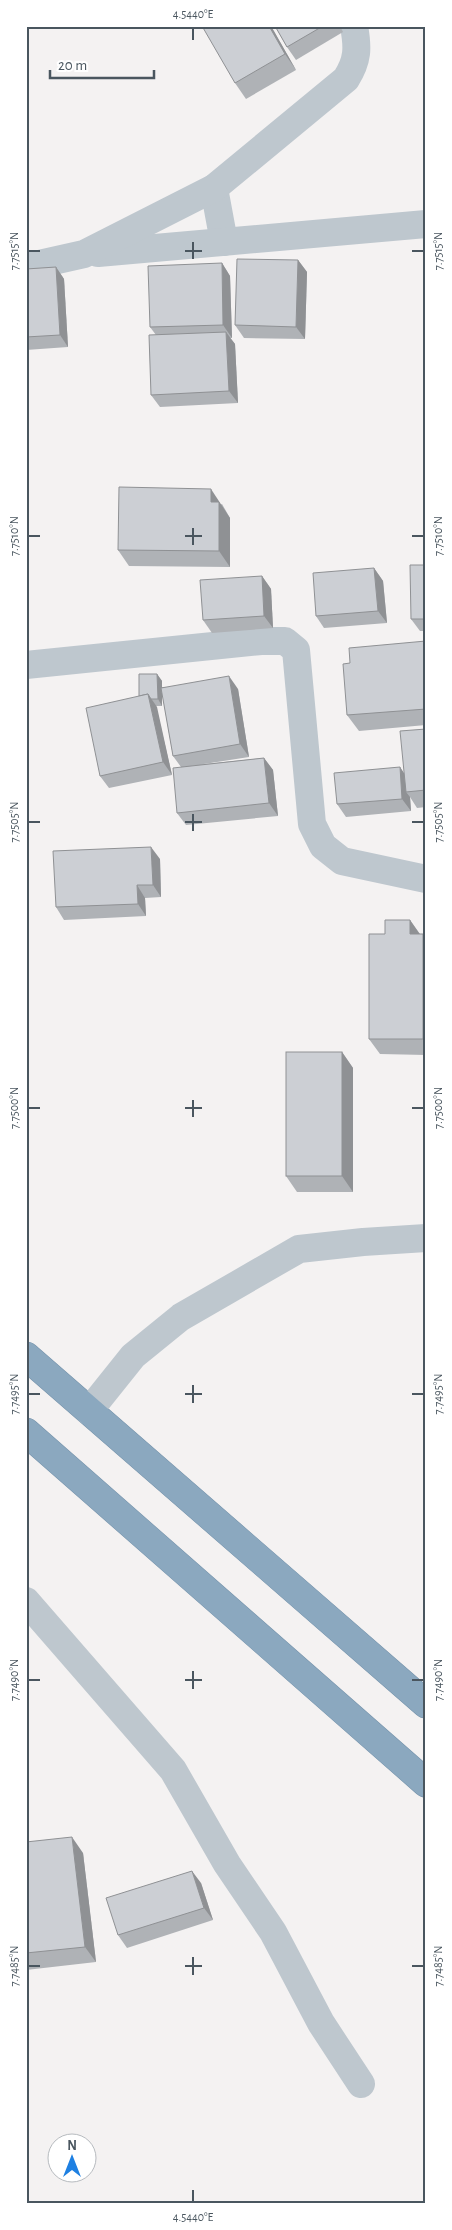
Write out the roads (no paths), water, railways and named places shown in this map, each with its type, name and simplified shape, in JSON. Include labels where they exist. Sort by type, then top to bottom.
[{"type":"highway","points":[[26,1356],[426,1704]]},
{"type":"highway","points":[[26,1432],[426,1783]]},
{"type":"street","points":[[84,254],[214,188],[346,79],[355,65],[358,44],[354,26]]},
{"type":"street","points":[[214,188],[224,242]]},
{"type":"street","points":[[26,267],[84,254],[426,224]]},
{"type":"street","points":[[26,666],[261,640],[285,640],[296,650],[312,824],[323,846],[342,861],[426,879]]},
{"type":"street","points":[[90,1411],[133,1356],[181,1317],[299,1249],[426,1238]]},
{"type":"street","points":[[26,1601],[173,1770],[227,1864],[272,1932],[321,2023],[361,2084]]}]
